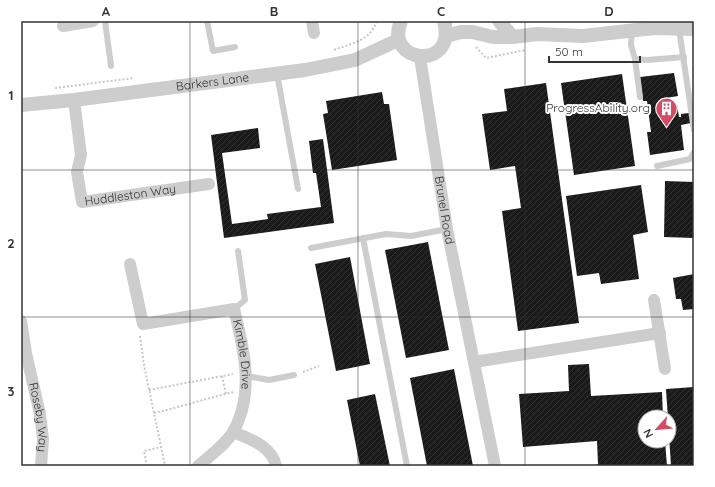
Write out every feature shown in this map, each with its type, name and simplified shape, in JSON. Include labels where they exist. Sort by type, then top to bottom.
[{"type":"street","points":[[63,26],[93,21]]},
{"type":"street","points":[[312,21],[314,33]]},
{"type":"street","points":[[401,21],[398,27],[398,40],[401,46],[410,53],[420,57],[435,53],[441,48],[446,36],[444,21]]},
{"type":"street","points":[[499,21],[513,37]]},
{"type":"street","points":[[446,36],[461,32],[472,32],[493,37],[513,37],[537,34],[584,36],[654,28],[694,29]]},
{"type":"street","name":"Barkers Lane","points":[[21,105],[74,100],[277,74],[355,60],[398,40]]},
{"type":"street","name":"Brunel Road","points":[[420,57],[447,229],[495,466]]},
{"type":"street","name":"Huddleston Way","points":[[74,100],[81,155],[77,172],[82,202],[209,184]]},
{"type":"street","points":[[130,264],[143,324]]},
{"type":"street","points":[[654,300],[665,369]]},
{"type":"street","name":"Kimble Drive","points":[[143,324],[234,309],[241,338],[246,374],[245,393],[241,414],[233,432],[223,444],[198,466]]},
{"type":"street","name":"Roseby Way","points":[[21,321],[26,353],[40,414],[43,439],[41,466]]},
{"type":"street","points":[[474,362],[660,333]]},
{"type":"street","points":[[233,432],[256,442],[266,450],[275,461],[276,466]]},
{"type":"lane","points":[[105,21],[111,66]]},
{"type":"lane","points":[[207,21],[213,51],[236,47]]},
{"type":"lane","points":[[680,29],[694,130]]},
{"type":"lane","points":[[632,30],[631,45],[635,59],[640,97]]},
{"type":"lane","points":[[635,59],[647,60],[684,57]]},
{"type":"lane","points":[[277,74],[298,190]]},
{"type":"lane","points":[[657,166],[690,159],[694,152]]},
{"type":"lane","points":[[311,248],[386,234],[412,236],[447,229]]},
{"type":"lane","points":[[363,238],[407,466]]},
{"type":"lane","points":[[234,309],[246,300],[238,251]]},
{"type":"lane","points":[[246,374],[269,380],[294,375]]},
{"type":"path","points":[[331,51],[364,39],[374,30],[377,21]]},
{"type":"path","points":[[49,88],[135,78]]},
{"type":"path","points":[[143,324],[140,334],[149,390],[165,466]]},
{"type":"path","points":[[149,390],[222,376],[246,374]]},
{"type":"path","points":[[222,376],[226,394]]},
{"type":"path","points":[[154,413],[184,406],[198,400],[226,394],[245,393]]},
{"type":"path","points":[[147,466],[144,451],[161,448]]},
{"type":"building","name":"ProgressAbility.org","points":[[674,73],[678,96],[660,99],[661,107],[677,104],[679,117],[681,117],[681,114],[689,113],[691,123],[681,125],[684,150],[650,155],[647,132],[651,132],[647,101],[643,101],[640,77]]},
{"type":"building","points":[[622,74],[635,166],[574,175],[561,83]]},
{"type":"building","points":[[546,83],[579,323],[518,331],[502,211],[521,208],[515,166],[490,170],[482,114],[507,111],[504,89]]},
{"type":"building","points":[[382,92],[384,104],[389,104],[397,160],[332,170],[323,114],[328,113],[326,101]]},
{"type":"building","points":[[258,128],[260,148],[222,153],[232,224],[268,219],[267,214],[321,207],[316,173],[313,173],[309,141],[323,139],[334,223],[224,238],[211,135]]},
{"type":"building","points":[[665,181],[694,182],[694,238],[664,237]]},
{"type":"building","points":[[641,185],[648,232],[633,235],[639,279],[601,284],[599,273],[577,276],[566,196]]},
{"type":"building","points":[[428,242],[449,350],[406,358],[385,250]]},
{"type":"building","points":[[350,257],[370,364],[336,371],[315,264]]},
{"type":"building","points":[[694,274],[694,309],[683,310],[681,299],[676,299],[673,278]]},
{"type":"building","points":[[589,364],[591,396],[662,392],[663,409],[637,409],[637,449],[666,449],[667,466],[593,466],[598,464],[597,441],[523,447],[519,394],[569,391],[568,365]]},
{"type":"building","points":[[454,369],[473,466],[427,466],[410,378]]},
{"type":"building","points":[[694,387],[694,466],[671,466],[670,449],[677,449],[677,409],[667,409],[666,389]]},
{"type":"building","points":[[375,394],[390,466],[360,466],[347,400]]},
{"type":"place","name":"ProgressAbility.org","points":[[666,128]]}]
